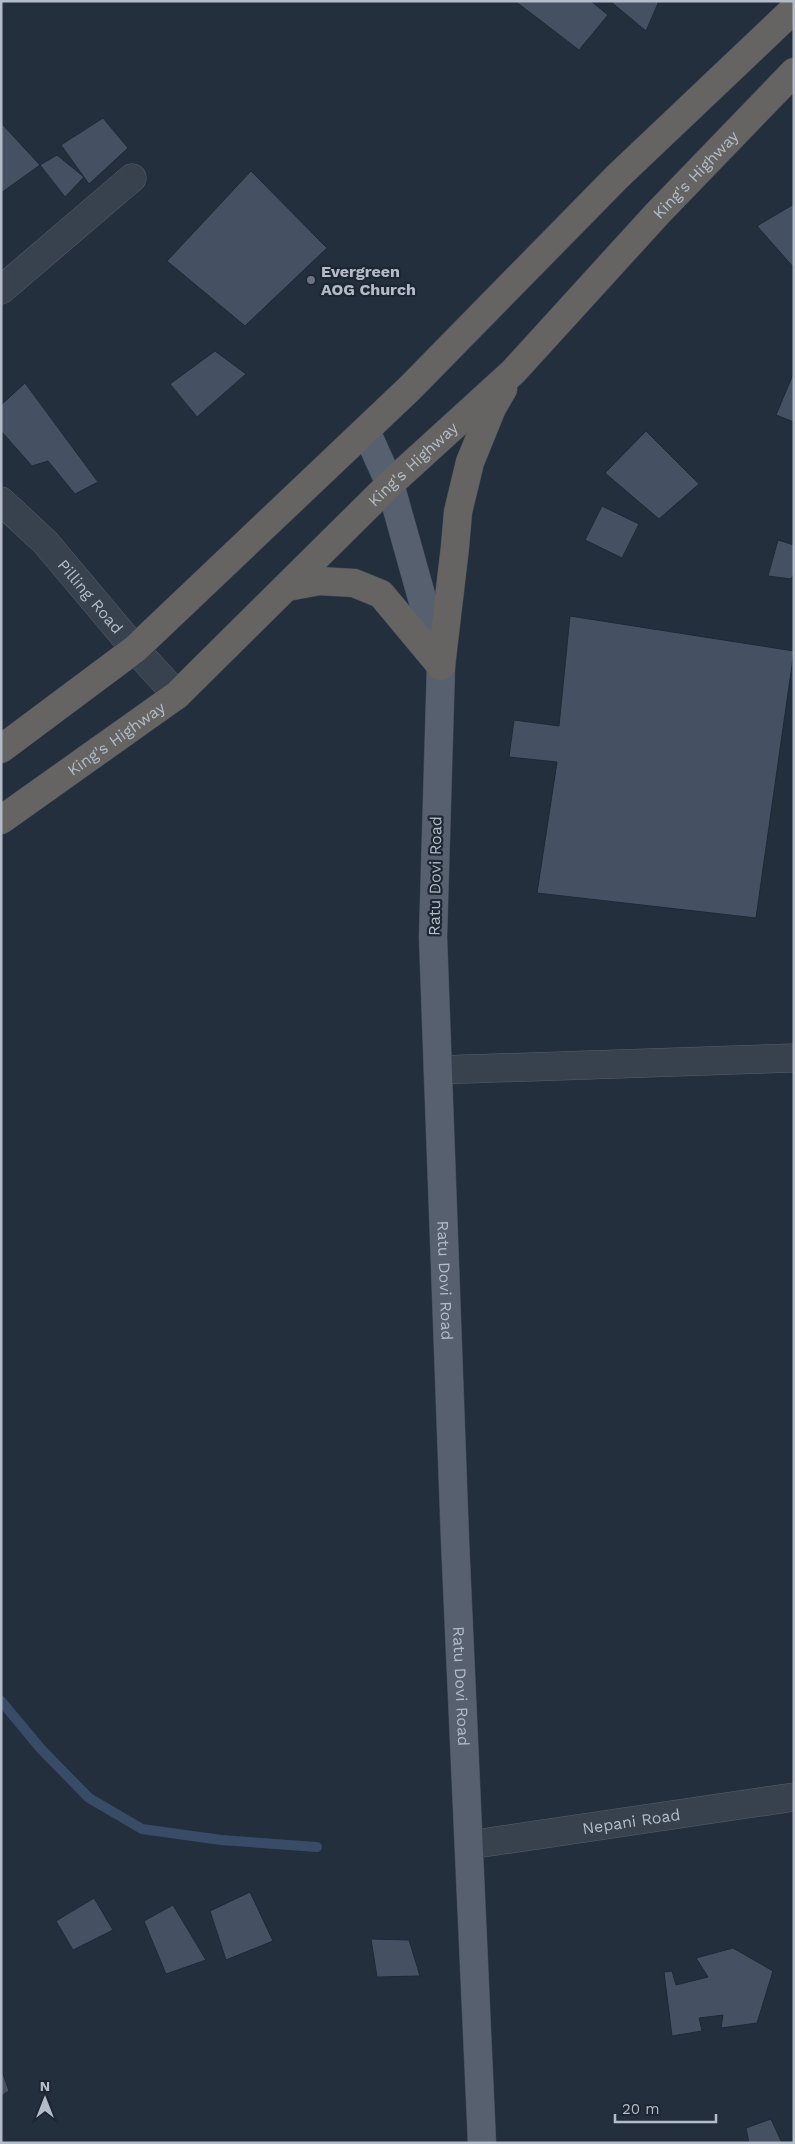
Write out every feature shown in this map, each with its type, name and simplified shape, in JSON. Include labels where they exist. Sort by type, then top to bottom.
[{"type":"highway","points":[[1,749],[135,649],[366,431],[617,177],[794,9]]},
{"type":"highway","name":"King's Highway","points":[[1,820],[177,695],[390,484],[513,372],[657,214],[794,72]]},
{"type":"highway","points":[[441,666],[459,505],[470,462],[492,408],[513,372]]},
{"type":"highway","points":[[287,587],[319,581],[354,583],[381,594],[441,666]]},
{"type":"main road","name":"Ratu Dovi Road","points":[[366,431],[390,484],[441,666],[434,937],[455,1550],[482,2143]]},
{"type":"street","points":[[1,290],[132,178]]},
{"type":"street","name":"Pilling Road","points":[[1,501],[46,543],[135,649],[177,695]]},
{"type":"street","points":[[438,1070],[794,1058]]},
{"type":"street","name":"Nepani Road","points":[[469,1845],[794,1797]]},
{"type":"building","points":[[515,1],[591,1],[608,15],[579,50]]},
{"type":"building","points":[[610,1],[659,1],[646,31]]},
{"type":"building","points":[[103,118],[128,148],[89,184],[61,145]]},
{"type":"building","points":[[1,123],[40,165],[1,193]]},
{"type":"building","points":[[57,155],[84,177],[65,197],[40,165]]},
{"type":"building","points":[[251,171],[327,248],[245,326],[167,261]]},
{"type":"building","points":[[794,204],[794,268],[757,226]]},
{"type":"building","points":[[215,351],[246,374],[197,417],[170,384]]},
{"type":"building","points":[[794,372],[794,422],[776,415]]},
{"type":"building","points":[[25,383],[98,482],[75,494],[48,461],[32,466],[1,431],[1,405]]},
{"type":"building","points":[[646,431],[699,484],[659,519],[605,473]]},
{"type":"building","points":[[602,506],[639,524],[622,558],[585,540]]},
{"type":"building","points":[[778,540],[794,545],[794,574],[791,579],[768,576]]},
{"type":"building","points":[[570,616],[794,651],[756,918],[537,893],[557,762],[509,757],[514,720],[559,726]]},
{"type":"building","points":[[250,1892],[273,1941],[226,1960],[210,1911]]},
{"type":"building","points":[[94,1898],[113,1930],[73,1950],[56,1921]]},
{"type":"building","points":[[173,1905],[206,1960],[166,1974],[144,1921]]},
{"type":"building","points":[[371,1939],[409,1940],[420,1976],[377,1977]]},
{"type":"building","points":[[733,1948],[773,1971],[757,2023],[721,2028],[723,2015],[699,2018],[702,2031],[672,2036],[664,1972],[672,1971],[676,1985],[708,1977],[696,1958]]},
{"type":"building","points":[[1,2068],[9,2091],[1,2096]]},
{"type":"building","points":[[771,2119],[782,2143],[749,2143],[746,2128]]},
{"type":"waterway","points":[[1,1701],[41,1749],[89,1798],[142,1829],[221,1840],[317,1847]]},
{"type":"place","name":"Evergreen AOG Church","points":[[311,280]]}]
